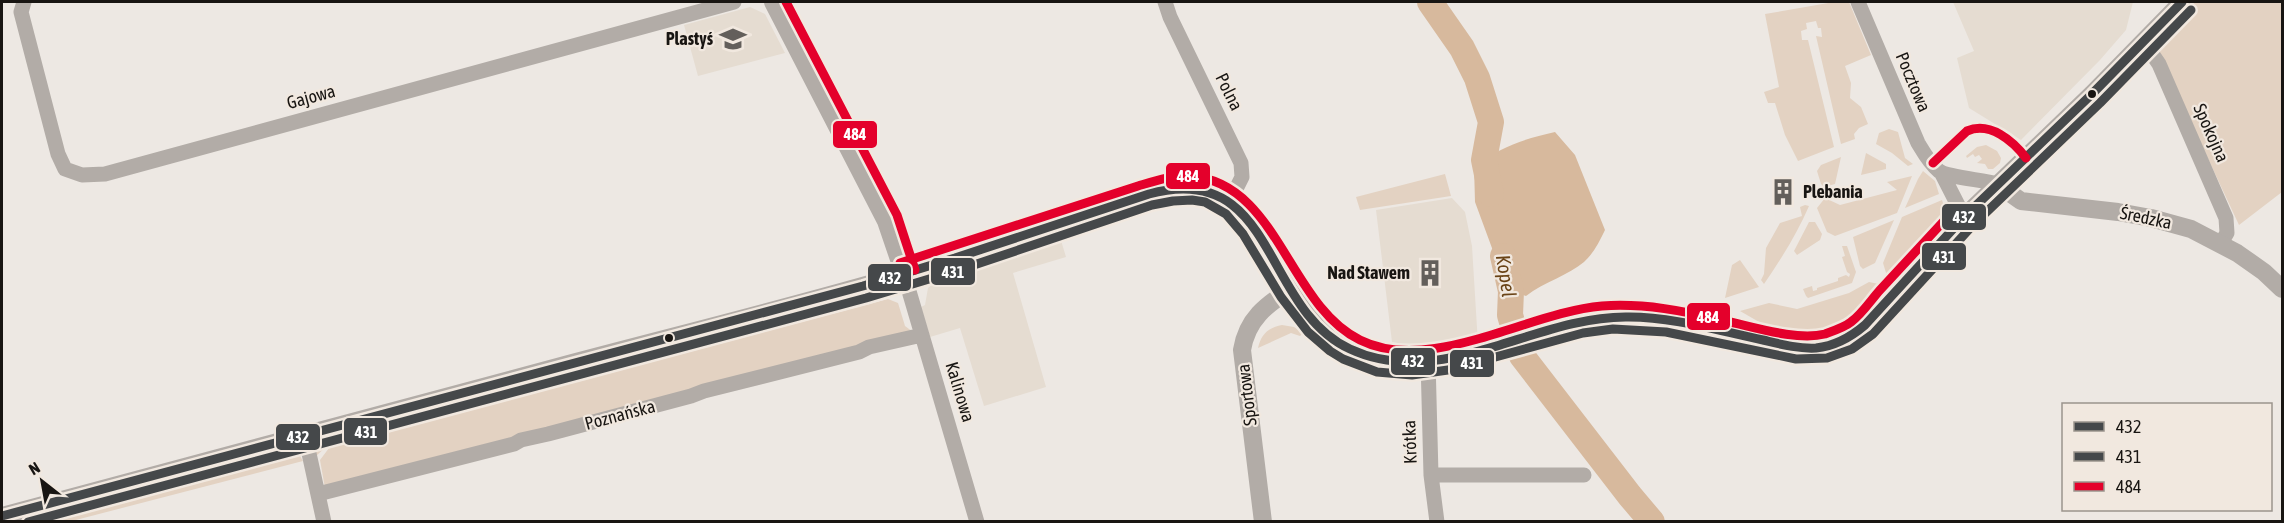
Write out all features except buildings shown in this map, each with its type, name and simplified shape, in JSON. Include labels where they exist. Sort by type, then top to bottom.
[{"type":"street","name":"Gajowa","points":[[24,2],[21,12],[58,154],[65,169],[82,175],[105,174],[734,2]]},
{"type":"street","points":[[773,2],[886,220],[904,274]]},
{"type":"street","name":"Polna","points":[[1165,2],[1170,17],[1242,163],[1242,177],[1230,201]]},
{"type":"street","name":"Pocztowa","points":[[1858,2],[1918,143],[1929,161],[1941,172],[1964,217]]},
{"type":"street","points":[[7,517],[904,274],[1165,191],[1184,188],[1203,189],[1230,201],[1252,224],[1291,289],[1321,328],[1344,347],[1364,356],[1386,361],[1428,360],[1465,355],[1589,319],[1616,316],[1666,321],[1801,347],[1829,345],[1858,332],[1964,217],[2144,42],[2172,6]]},
{"type":"street","name":"Spokojna","points":[[2144,42],[2159,64],[2226,218],[2227,233],[2221,243]]},
{"type":"street","points":[[1941,172],[1997,184]]},
{"type":"street","name":"Średzka","points":[[1997,184],[2021,201],[2083,207],[2151,218],[2191,229],[2221,243],[2264,272],[2283,289]]},
{"type":"street","name":"Kalinowa","points":[[904,274],[977,522]]},
{"type":"street","name":"Sportowa","points":[[1263,522],[1242,350],[1244,338],[1252,321],[1264,308],[1291,289]]},
{"type":"street","name":"Poznańska","points":[[318,494],[514,444],[531,437],[691,396],[713,388],[729,386],[859,352],[884,343],[922,335]]},
{"type":"street","name":"Krótka","points":[[1428,360],[1431,475],[1437,522]]},
{"type":"street","points":[[305,435],[324,522]]},
{"type":"street","points":[[1431,475],[1584,476]]},
{"type":"shaded area","points":[[1834,2],[1849,2],[1871,55],[1845,66],[1851,83],[1850,98],[1861,107],[1868,124],[1859,128],[1854,134],[1855,139],[1841,144],[1816,36],[1822,37],[1821,28],[1818,28],[1816,21],[1806,23],[1807,29],[1801,31],[1802,40],[1808,40],[1834,147],[1798,161],[1785,135],[1775,103],[1768,103],[1764,92],[1779,87],[1765,14]]},
{"type":"shaded area","points":[[1953,2],[2133,2],[2126,30],[2100,60],[2021,140],[1969,108],[1957,58],[1974,51]]},
{"type":"shaded area","points":[[2195,2],[2282,2],[2282,192],[2239,225],[2154,43]]},
{"type":"shaded area","name":"Plastyś","points":[[750,7],[765,14],[785,53],[698,76],[684,25]]},
{"type":"shaded area","points":[[1889,129],[1898,132],[1905,158],[1913,164],[1908,166],[1876,144],[1879,133]]},
{"type":"shaded area","points":[[1986,145],[1997,151],[2001,158],[2000,163],[1993,169],[1988,169],[1985,164],[1977,163],[1982,159],[1979,155],[1975,157],[1973,154],[1967,158],[1966,156],[1977,147]]},
{"type":"shaded area","points":[[1866,153],[1886,164],[1886,169],[1861,175]]},
{"type":"shaded area","points":[[1841,157],[1835,184],[1824,187],[1817,171],[1821,165]]},
{"type":"shaded area","points":[[1923,171],[1935,181],[1939,194],[1905,208],[1918,179]]},
{"type":"shaded area","points":[[1445,174],[1451,196],[1360,210],[1356,197]]},
{"type":"shaded area","points":[[1912,176],[1897,213],[1835,236],[1827,232],[1817,208],[1825,198],[1840,205],[1897,190],[1887,182]]},
{"type":"shaded area","points":[[1452,198],[1465,212],[1472,246],[1478,344],[1420,347],[1392,342],[1376,210]]},
{"type":"shaded area","points":[[1942,200],[1947,216],[1887,276],[1883,263],[1902,217]]},
{"type":"shaded area","points":[[1809,206],[1799,226],[1783,256],[1764,284],[1761,280],[1764,274],[1766,248],[1780,223],[1802,216],[1800,207]]},
{"type":"shaded area","points":[[1894,220],[1875,263],[1863,269],[1860,266],[1853,237]]},
{"type":"shaded area","points":[[1809,222],[1815,222],[1822,234],[1820,240],[1797,255],[1794,251]]},
{"type":"shaded area","points":[[1060,237],[1066,257],[1013,273],[1046,387],[984,406],[960,328],[930,337],[921,307],[925,305],[928,288],[944,274]]},
{"type":"shaded area","points":[[1842,246],[1847,246],[1856,272],[1852,283],[1808,298],[1803,289],[1812,286],[1813,291],[1817,290],[1817,288],[1838,281],[1838,278],[1846,275],[1849,277],[1850,274],[1847,272],[1842,257],[1845,256]]},
{"type":"shaded area","points":[[1740,260],[1759,287],[1725,298],[1732,265]]},
{"type":"shaded area","points":[[1869,282],[1879,284],[1862,313],[1852,322],[1828,333],[1800,336],[1786,333],[1769,327],[1740,311],[1769,303],[1797,309],[1849,293]]},
{"type":"shaded area","points":[[892,286],[903,292],[837,309],[836,305],[854,295]]},
{"type":"shaded area","points":[[888,299],[898,303],[905,326],[913,332],[325,488],[320,460],[329,448]]},
{"type":"shaded area","points":[[1282,325],[1294,327],[1303,333],[1300,336],[1291,333],[1258,348],[1266,333]]},
{"type":"shaded area","points":[[736,326],[735,336],[328,445],[315,457],[317,447],[323,438]]},
{"type":"shaded area","points":[[286,447],[297,451],[303,461],[72,521],[31,522],[39,513]]},
{"type":"water","points":[[1555,132],[1575,155],[1605,230],[1584,262],[1526,296],[1511,291],[1506,286],[1475,202],[1474,166],[1513,144]]},
{"type":"waterway","name":"Kopel","points":[[1430,2],[1462,48],[1477,78],[1491,122],[1484,160],[1491,194]]},
{"type":"waterway","name":"Kopel","points":[[1503,256],[1511,291],[1510,315],[1522,356],[1652,522]]},
{"type":"transit line","name":"484","points":[[786,2],[897,215],[915,270]]},
{"type":"transit line","name":"432","points":[[2,516],[863,286],[1149,194],[1191,189],[1222,198],[1245,217],[1264,243],[1299,303],[1321,329],[1350,349],[1385,360],[1419,362],[1454,357],[1559,327],[1594,320],[1629,317],[1680,322],[1796,347],[1823,347],[1842,340],[1865,325],[1964,217],[2092,94],[2182,2]]},
{"type":"transit line","name":"431","points":[[28,522],[866,298],[959,270],[1152,205],[1173,201],[1205,202],[1226,214],[1243,234],[1281,297],[1308,332],[1343,359],[1377,372],[1412,375],[1448,370],[1583,333],[1613,329],[1666,332],[1796,359],[1827,358],[1852,349],[1873,334],[1973,225],[2100,103],[2191,10]]},
{"type":"transit line","name":"484","points":[[1933,163],[1967,131],[1976,129],[2000,134],[2015,145],[2026,158]]},
{"type":"transit line","name":"484","points":[[900,263],[1157,180],[1190,176],[1220,183],[1244,199],[1263,221],[1315,300],[1336,323],[1360,340],[1388,349],[1417,350],[1448,346],[1574,311],[1618,305],[1664,309],[1776,332],[1814,336],[1839,329],[1855,319],[1955,209]]},
{"type":"place","name":"Plastyś","points":[[733,39]]},
{"type":"place","name":"Plebania","points":[[1783,192]]},
{"type":"place","name":"Nad Stawem","points":[[1430,273]]}]
